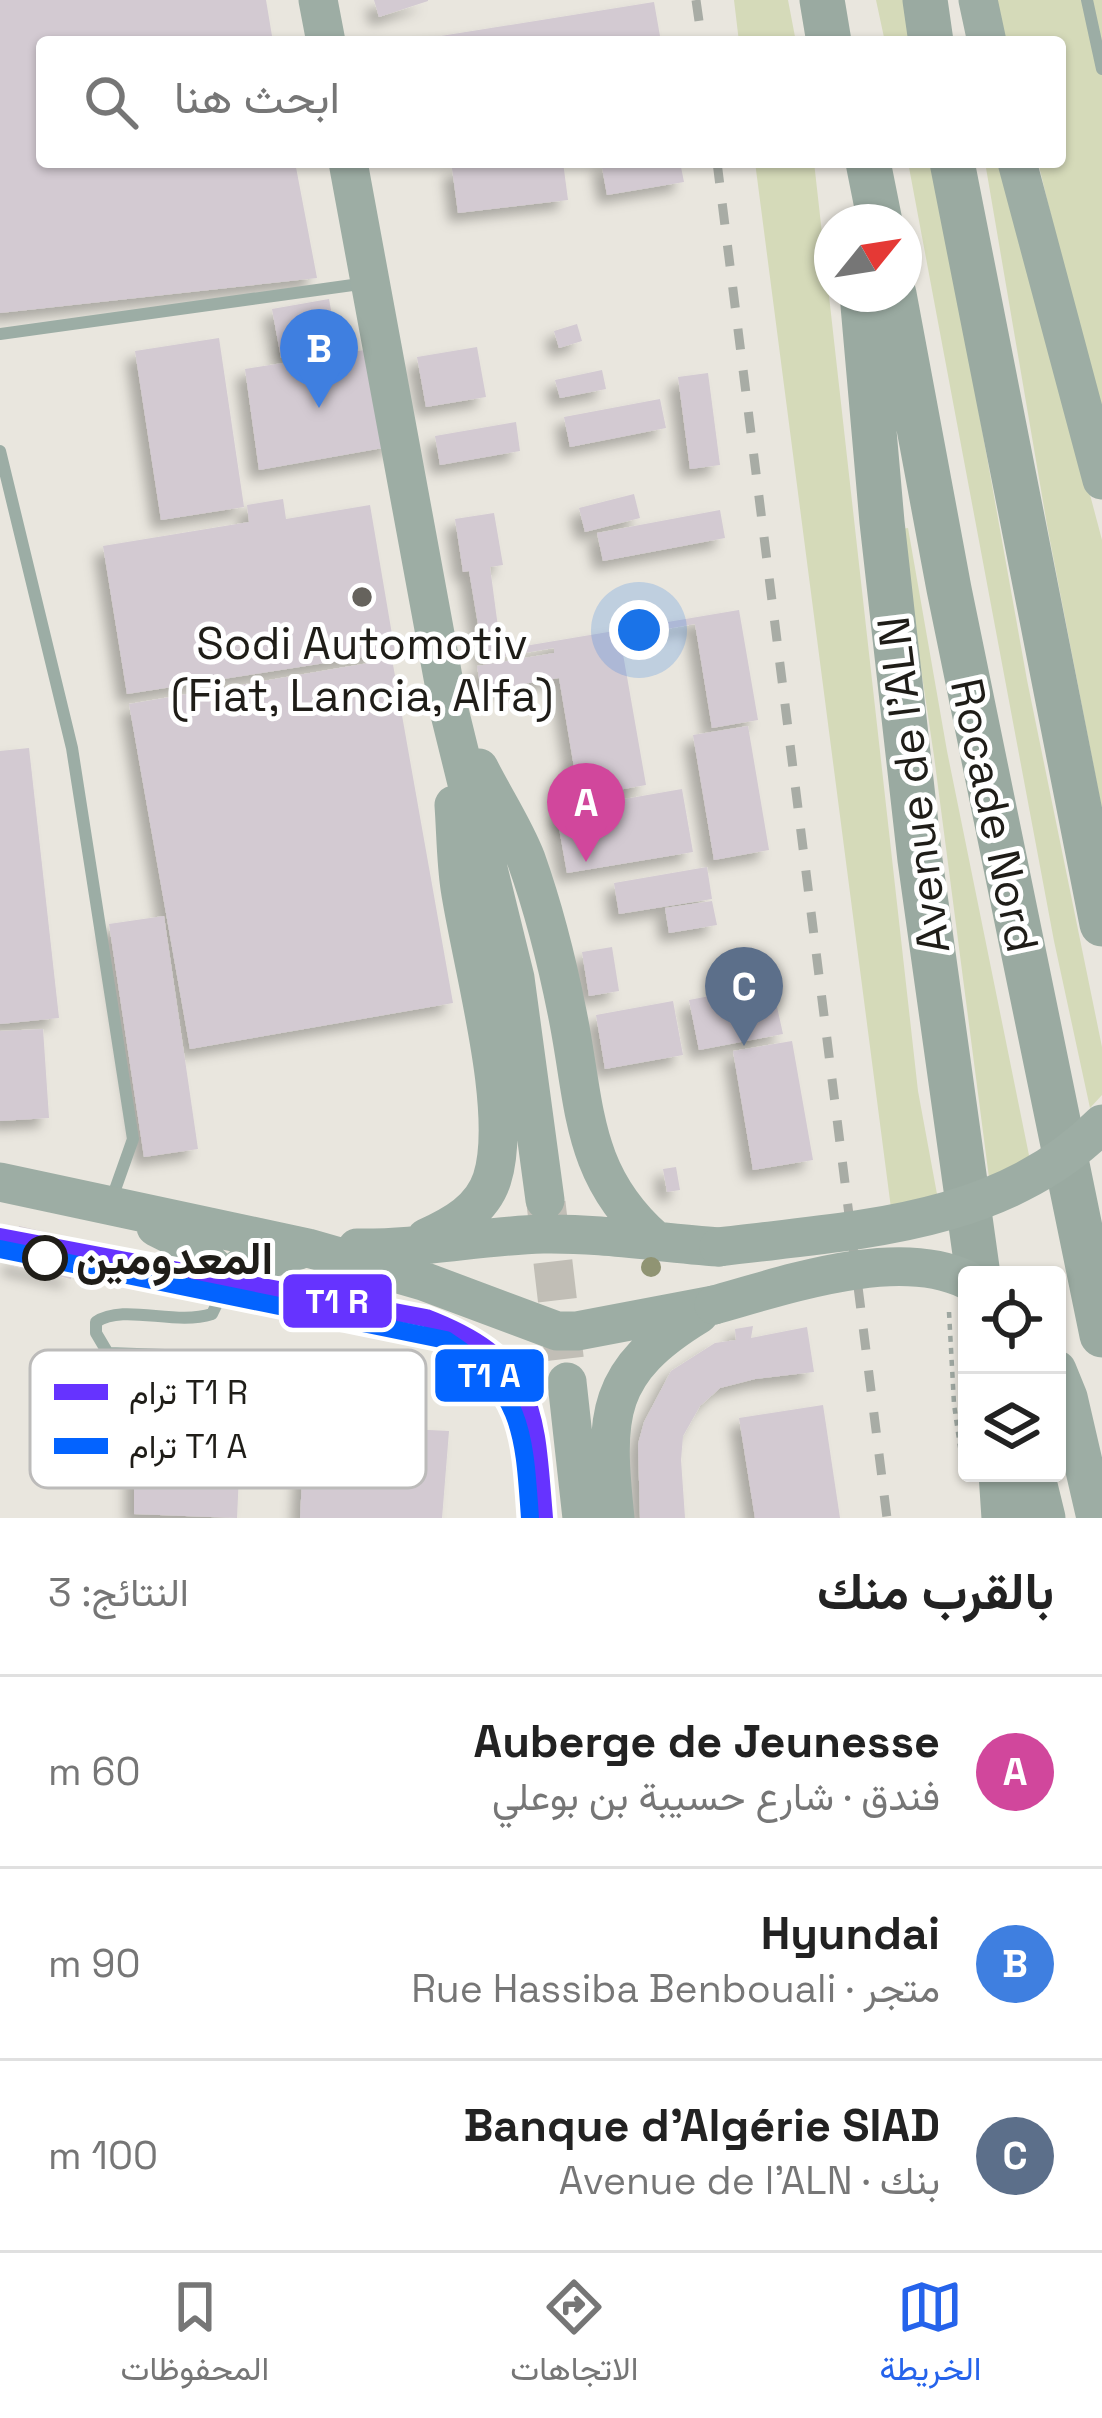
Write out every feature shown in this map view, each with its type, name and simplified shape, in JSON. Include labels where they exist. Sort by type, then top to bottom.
[{"type":"highway","points":[[822,0],[828,36]]},
{"type":"highway","points":[[841,0],[845,36]]},
{"type":"highway","points":[[925,0],[930,36]]},
{"type":"highway","points":[[850,168],[853,204]]},
{"type":"highway","points":[[869,168],[876,204]]},
{"type":"highway","name":"Rocade Nord","points":[[953,168],[1102,924]]},
{"type":"highway","name":"Avenue de l'ALN","points":[[864,312],[882,521],[970,1266]]},
{"type":"highway","name":"Rocade Nord","points":[[897,312],[1102,1335]]},
{"type":"highway","points":[[986,1482],[1004,1518]]},
{"type":"highway","points":[[1034,1482],[1043,1518]]},
{"type":"main road","points":[[318,0],[325,36]]},
{"type":"main road","points":[[978,0],[986,36]]},
{"type":"main road","points":[[349,168],[448,710],[515,978],[545,1200]]},
{"type":"main road","points":[[1019,168],[1102,480]]},
{"type":"main road","points":[[448,710],[525,857],[566,1009],[597,1164],[611,1193],[655,1240]]},
{"type":"main road","points":[[403,1249],[456,1225],[478,1204],[491,1181],[499,1146],[493,1072],[459,884],[448,710]]},
{"type":"main road","points":[[114,1208],[186,1242],[227,1280],[243,1266],[308,1248],[403,1249],[538,1234],[719,1247],[886,1226],[983,1203],[1034,1176],[1102,1124]]},
{"type":"main road","points":[[0,1182],[308,1248],[423,1281],[557,1331],[714,1305],[848,1268],[958,1268]]},
{"type":"main road","points":[[615,1518],[609,1455],[620,1390],[631,1370],[659,1340],[714,1305]]},
{"type":"main road","points":[[1059,1374],[1096,1518]]},
{"type":"main road","points":[[567,1382],[582,1518]]},
{"type":"lane","points":[[1087,0],[1102,69]]},
{"type":"lane","points":[[0,334],[371,282]]},
{"type":"lane","points":[[0,451],[72,748],[133,1139],[114,1208]]},
{"type":"lane","points":[[108,1350],[96,1333],[96,1322],[107,1314],[189,1322],[212,1314],[227,1280]]},
{"type":"path","points":[[958,1370],[954,1404],[958,1414]]},
{"type":"green space","points":[[734,0],[788,0],[795,36],[738,36]]},
{"type":"green space","points":[[876,0],[906,0],[912,36],[884,36]]},
{"type":"green space","points":[[995,0],[1102,0],[1102,427],[1039,168],[1066,168],[1066,36],[1004,36]]},
{"type":"green space","points":[[756,168],[815,168],[819,204],[814,204],[814,312],[831,312],[918,1091],[939,1205],[892,1216]]},
{"type":"green space","points":[[909,168],[935,168],[1027,680],[1102,1047],[1102,1095],[1090,1108],[1054,941],[922,237],[922,204],[916,204]]},
{"type":"green space","points":[[986,168],[1004,168],[1102,540],[1102,810]]},
{"type":"green space","points":[[908,528],[947,751],[1032,1170],[991,1193],[900,529]]},
{"type":"building","points":[[0,0],[266,0],[272,36],[36,36],[36,168],[296,168],[317,278],[0,313]]},
{"type":"building","points":[[374,0],[428,0],[428,1],[379,17]]},
{"type":"building","points":[[654,2],[660,36],[441,36]]},
{"type":"building","points":[[452,168],[564,168],[568,200],[458,213]]},
{"type":"building","points":[[602,168],[681,168],[684,182],[607,195]]},
{"type":"building","points":[[329,299],[338,349],[281,358],[272,309]]},
{"type":"building","points":[[577,324],[582,341],[559,348],[554,331]]},
{"type":"building","points":[[219,338],[244,507],[161,520],[135,351]]},
{"type":"building","points":[[477,347],[486,397],[426,407],[417,357]]},
{"type":"building","points":[[377,348],[394,446],[259,470],[245,369]]},
{"type":"building","points":[[602,370],[606,389],[560,398],[555,380]]},
{"type":"building","points":[[708,373],[720,465],[690,469],[678,377]]},
{"type":"building","points":[[660,399],[666,428],[570,447],[564,417]]},
{"type":"building","points":[[516,422],[520,451],[440,465],[435,436]]},
{"type":"building","points":[[634,494],[640,518],[585,532],[579,508]]},
{"type":"building","points":[[283,499],[286,519],[370,505],[395,652],[127,694],[103,546],[249,522],[247,505]]},
{"type":"building","points":[[720,510],[725,538],[603,561],[597,533]]},
{"type":"building","points":[[494,513],[503,565],[490,567],[501,650],[739,610],[758,720],[712,728],[695,624],[620,637],[646,785],[579,797],[559,678],[481,691],[477,666],[554,653],[554,648],[484,660],[455,519]]},
{"type":"building","points":[[392,659],[453,1003],[190,1049],[129,704]]},
{"type":"building","points":[[748,726],[769,850],[714,860],[693,735]]},
{"type":"building","points":[[29,748],[59,1018],[0,1024],[0,751]]},
{"type":"building","points":[[682,789],[693,852],[567,873],[556,811]]},
{"type":"building","points":[[707,867],[712,899],[619,914],[614,883]]},
{"type":"building","points":[[712,901],[717,925],[669,933],[665,908]]},
{"type":"building","points":[[164,916],[198,1149],[144,1157],[109,924]]},
{"type":"building","points":[[612,947],[619,991],[589,996],[582,952]]},
{"type":"building","points":[[772,984],[783,1034],[699,1050],[689,1000]]},
{"type":"building","points":[[673,1001],[683,1055],[605,1069],[596,1015]]},
{"type":"building","points":[[43,1029],[49,1118],[0,1121],[0,1031]]},
{"type":"building","points":[[792,1041],[813,1160],[753,1170],[733,1051]]},
{"type":"building","points":[[676,1167],[680,1190],[667,1192],[663,1169]]},
{"type":"building","points":[[19,1226],[80,1240],[78,1248],[17,1233]]},
{"type":"building","points":[[13,1257],[73,1271],[71,1279],[10,1265]]},
{"type":"building","points":[[753,1326],[751,1338],[807,1327],[814,1372],[720,1388],[700,1406],[683,1436],[685,1518],[640,1518],[638,1444],[671,1371],[715,1343],[736,1340],[735,1329]]},
{"type":"building","points":[[823,1405],[840,1518],[755,1518],[739,1418]]},
{"type":"building","points":[[426,1430],[449,1431],[442,1518],[300,1518],[302,1488],[426,1488]]},
{"type":"building","points":[[134,1488],[238,1488],[237,1518],[134,1514]]},
{"type":"tunnel","points":[[546,1203],[567,1382]]},
{"type":"railway","points":[[696,0],[701,36]]},
{"type":"railway","points":[[718,168],[887,1518]]},
{"type":"transit line","points":[[0,1237],[426,1318],[463,1335],[490,1352],[524,1394],[538,1447],[544,1518]]},
{"type":"transit line","points":[[0,1249],[446,1340],[491,1377],[515,1416],[530,1518]]},
{"type":"place","name":"Hyundai","points":[[319,408]]},
{"type":"place","name":"Sodi Automotiv (Fiat, Lancia, Alfa)","points":[[362,597]]},
{"type":"place","name":"Auberge de Jeunesse","points":[[586,862]]},
{"type":"place","name":"Banque d'Algérie SIAD","points":[[744,1046]]},
{"type":"place","name":"المعدومين","points":[[45,1258]]}]
